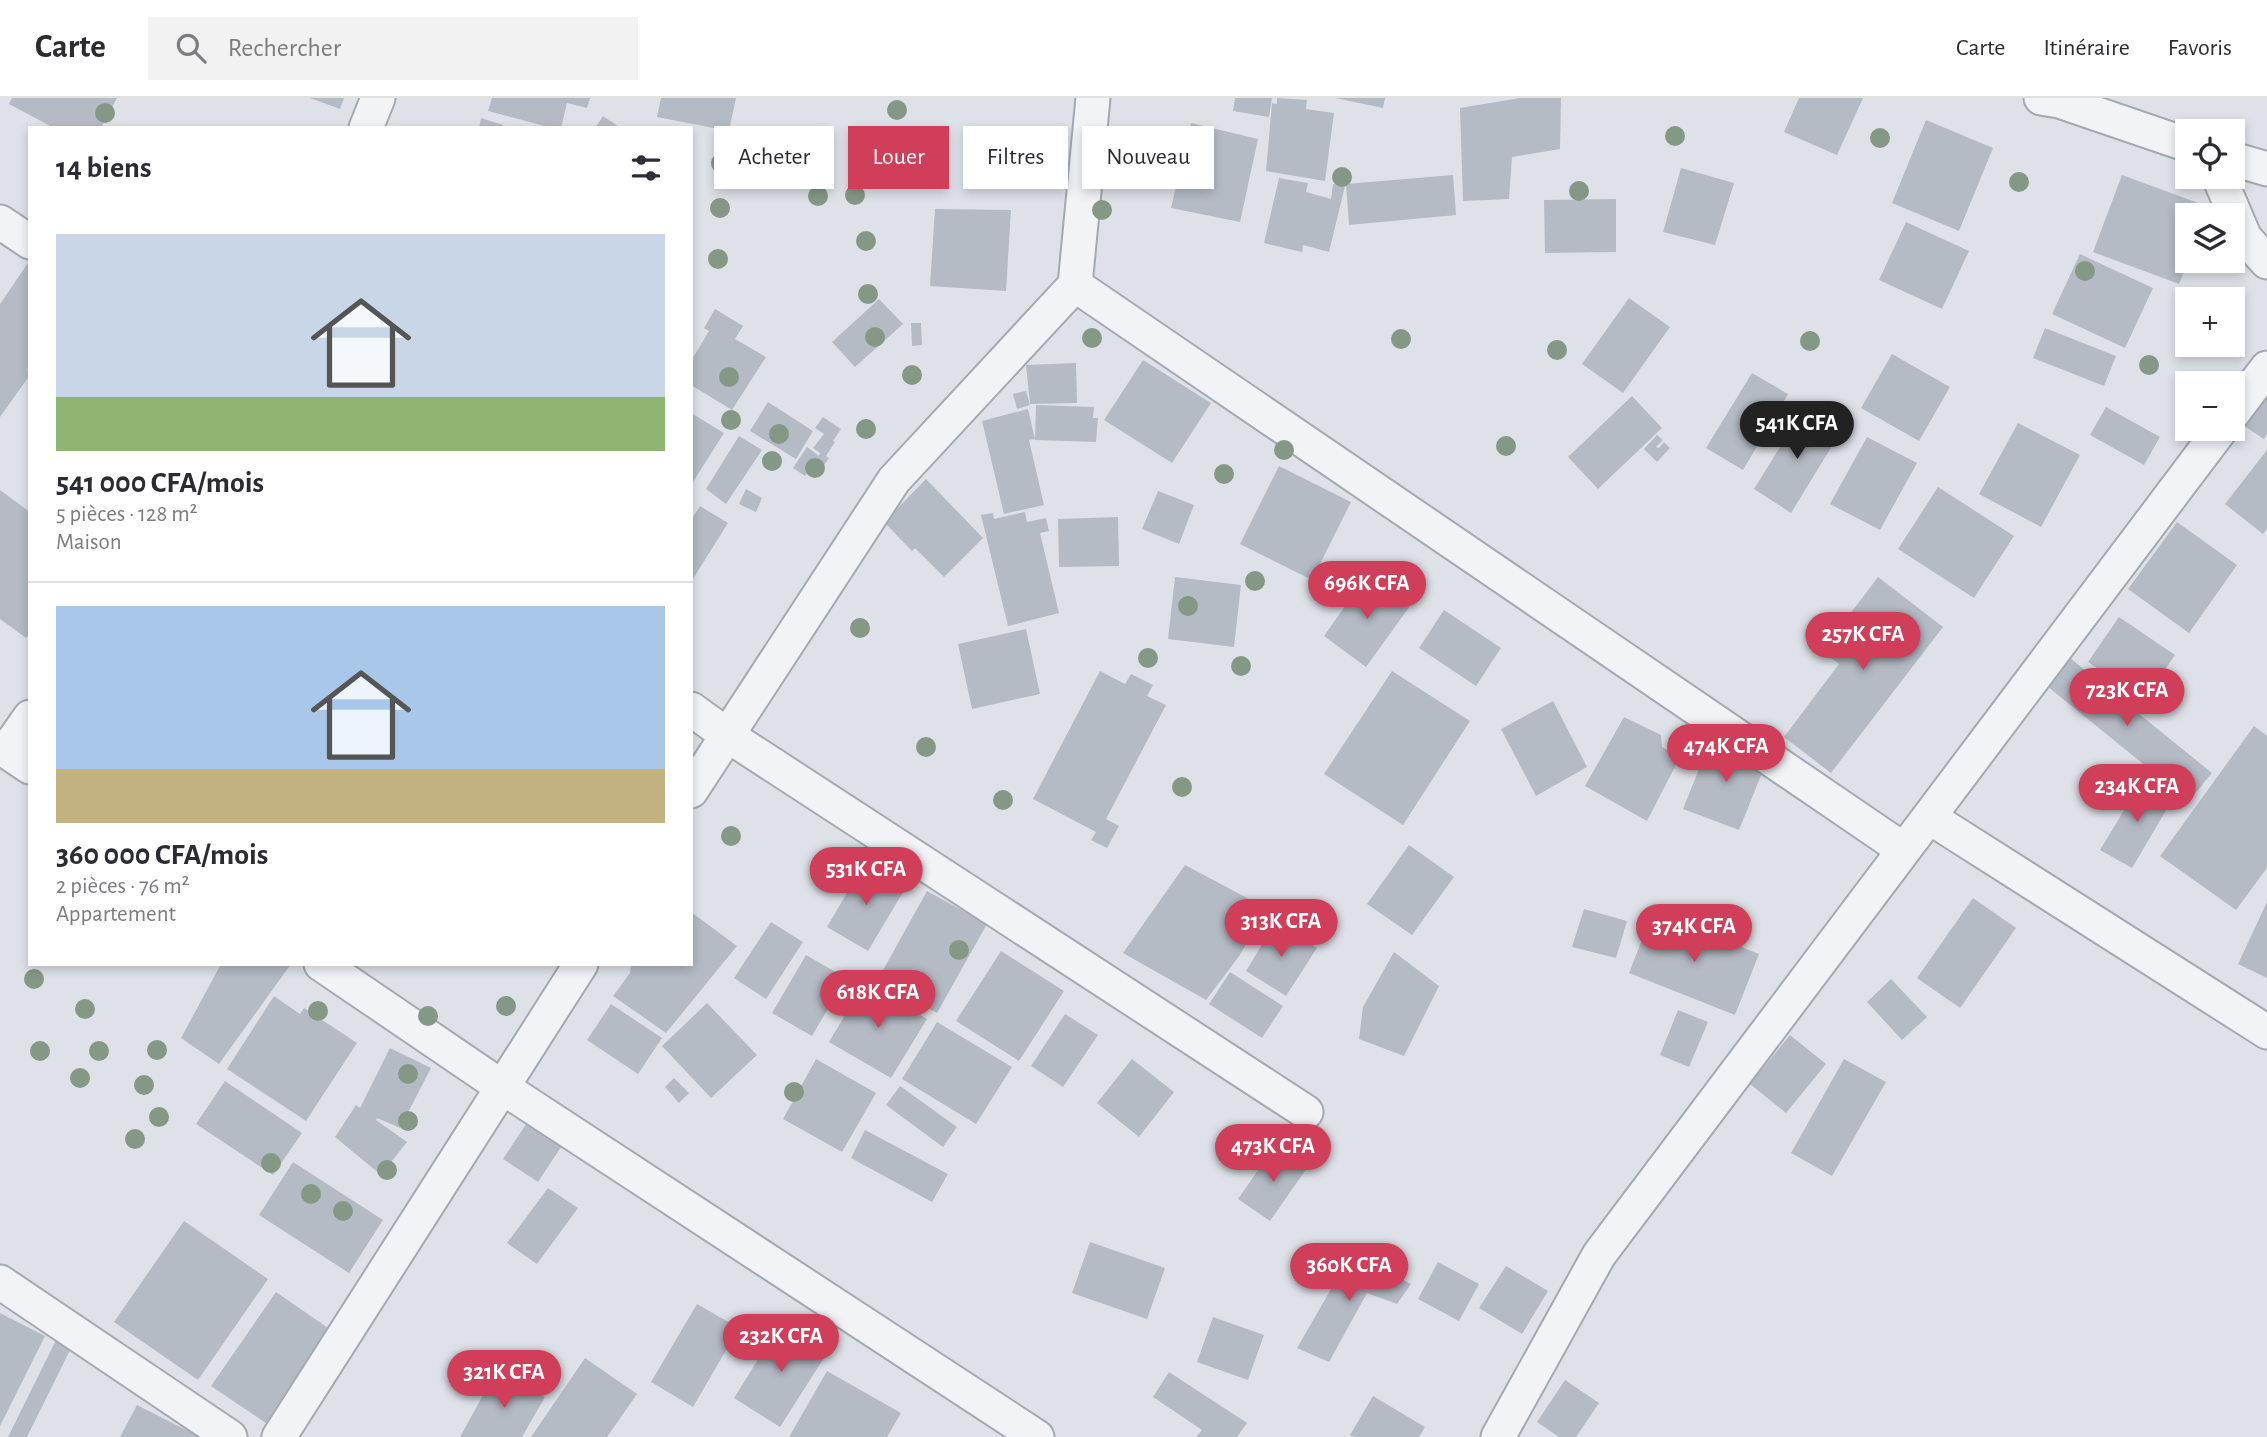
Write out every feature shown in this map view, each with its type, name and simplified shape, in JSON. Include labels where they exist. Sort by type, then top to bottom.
[{"type":"street","points":[[367,126],[378,98]]},
{"type":"street","points":[[693,788],[894,480],[1075,285],[1093,98]]},
{"type":"street","points":[[2053,99],[2175,141]]},
{"type":"street","points":[[2245,163],[2267,169]]},
{"type":"street","points":[[2224,189],[2245,238],[2267,262]]},
{"type":"street","points":[[0,222],[28,241]]},
{"type":"street","points":[[1075,285],[1904,850]]},
{"type":"street","points":[[2245,397],[2267,368]]},
{"type":"street","points":[[1498,1437],[1599,1255],[2212,441]]},
{"type":"street","points":[[693,710],[1307,1112]]},
{"type":"street","points":[[12,755],[28,721]]},
{"type":"street","points":[[1929,817],[2267,1032]]},
{"type":"street","points":[[324,966],[502,1087],[1037,1437]]},
{"type":"street","points":[[279,1437],[580,966]]},
{"type":"street","points":[[0,1282],[230,1437]]},
{"type":"building","points":[[12,98],[117,98],[102,126],[50,126],[9,104]]},
{"type":"building","points":[[310,98],[344,98],[340,109]]},
{"type":"building","points":[[492,98],[590,98],[587,108],[567,103],[561,126],[544,126],[488,111]]},
{"type":"building","points":[[661,98],[736,98],[730,126],[714,128],[657,117]]},
{"type":"building","points":[[1235,98],[1272,98],[1269,117],[1233,111]]},
{"type":"building","points":[[1277,98],[1307,100],[1306,109],[1334,113],[1325,181],[1266,171],[1272,103],[1277,104]]},
{"type":"building","points":[[1335,98],[1385,98],[1383,108]]},
{"type":"building","points":[[1520,98],[1561,98],[1560,149],[1512,157],[1509,199],[1463,201],[1460,108]]},
{"type":"building","points":[[1799,98],[1863,98],[1837,155],[1784,132]]},
{"type":"building","points":[[603,116],[618,126],[596,126]]},
{"type":"building","points":[[481,118],[503,125],[503,126],[479,126]]},
{"type":"building","points":[[1926,120],[1993,148],[1959,231],[1892,203]]},
{"type":"building","points":[[1214,128],[1258,139],[1240,222],[1171,208],[1175,189],[1214,189]]},
{"type":"building","points":[[1681,168],[1734,183],[1715,245],[1663,232]]},
{"type":"building","points":[[1453,175],[1456,215],[1349,225],[1346,184]]},
{"type":"building","points":[[2122,175],[2198,203],[2175,203],[2175,273],[2183,273],[2179,284],[2093,252]]},
{"type":"building","points":[[1279,178],[1308,183],[1306,192],[1331,199],[1333,184],[1345,186],[1329,252],[1303,245],[1302,252],[1264,243]]},
{"type":"building","points":[[1616,199],[1616,252],[1545,253],[1544,200]]},
{"type":"building","points":[[935,209],[1011,210],[1006,291],[930,286]]},
{"type":"building","points":[[1906,222],[1969,251],[1942,309],[1879,280]]},
{"type":"building","points":[[2080,254],[2153,288],[2125,348],[2052,314]]},
{"type":"building","points":[[28,263],[28,378],[0,417],[0,304]]},
{"type":"building","points":[[1629,298],[1670,327],[1623,393],[1582,364]]},
{"type":"building","points":[[879,299],[903,324],[855,367],[832,342]]},
{"type":"building","points":[[715,309],[743,326],[735,339],[766,357],[732,410],[693,386],[693,358],[709,331],[704,328]]},
{"type":"building","points":[[911,323],[921,323],[922,345],[912,346]]},
{"type":"building","points":[[2045,328],[2116,356],[2104,386],[2033,358]]},
{"type":"building","points":[[1892,354],[1950,387],[1919,441],[1861,408]]},
{"type":"building","points":[[1143,360],[1211,403],[1172,463],[1104,420]]},
{"type":"building","points":[[1076,363],[1077,403],[1030,404],[1026,365]]},
{"type":"building","points":[[1752,373],[1788,394],[1743,470],[1706,448]]},
{"type":"building","points":[[2267,378],[2267,434],[2264,439],[2245,427],[2245,411]]},
{"type":"building","points":[[1026,391],[1030,405],[1017,409],[1013,394]]},
{"type":"building","points":[[1632,396],[1662,428],[1598,489],[1568,457]]},
{"type":"building","points":[[768,402],[813,431],[796,459],[750,431]]},
{"type":"building","points":[[1036,405],[1094,407],[1093,418],[1098,418],[1096,442],[1035,440]]},
{"type":"building","points":[[2106,407],[2160,437],[2144,465],[2090,435]]},
{"type":"building","points":[[1028,409],[1035,439],[1029,440],[1044,505],[1004,514],[982,421]]},
{"type":"building","points":[[1803,410],[1840,433],[1791,513],[1754,489]]},
{"type":"building","points":[[693,414],[724,433],[693,482]]},
{"type":"building","points":[[823,417],[841,429],[822,468],[813,464],[805,476],[793,468],[807,447],[819,456],[820,453],[813,448],[824,434],[815,428]]},
{"type":"building","points":[[2018,423],[2080,455],[2041,527],[1979,494]]},
{"type":"building","points":[[1657,435],[1663,440],[1656,447],[1659,448],[1664,442],[1670,448],[1657,462],[1644,449]]},
{"type":"building","points":[[739,436],[762,450],[726,504],[706,489]]},
{"type":"building","points":[[1867,437],[1917,463],[1880,530],[1830,504]]},
{"type":"building","points":[[2267,450],[2267,529],[2263,534],[2225,504]]},
{"type":"building","points":[[1279,466],[1351,502],[1312,580],[1240,544]]},
{"type":"building","points":[[926,479],[983,538],[944,577],[915,548],[912,551],[884,522]]},
{"type":"building","points":[[1938,487],[2014,536],[1974,598],[1898,549]]},
{"type":"building","points":[[746,489],[762,498],[756,512],[739,504]]},
{"type":"building","points":[[0,490],[28,511],[28,636],[26,638],[0,619]]},
{"type":"building","points":[[1158,491],[1194,505],[1179,544],[1142,529]]},
{"type":"building","points":[[700,506],[728,523],[693,579],[693,517]]},
{"type":"building","points":[[1025,512],[1027,522],[1046,518],[1049,531],[1040,533],[1059,613],[1008,626],[981,515],[993,513],[994,519]]},
{"type":"building","points":[[1118,517],[1119,566],[1059,567],[1058,519]]},
{"type":"building","points":[[2177,522],[2237,565],[2189,633],[2128,589]]},
{"type":"building","points":[[1367,575],[1410,606],[1366,667],[1324,636]]},
{"type":"building","points":[[1175,577],[1241,585],[1234,647],[1168,639]]},
{"type":"building","points":[[1878,577],[1943,627],[1831,773],[1784,737],[1839,664],[1822,651]]},
{"type":"building","points":[[1444,610],[1501,648],[1476,686],[1419,648]]},
{"type":"building","points":[[2119,617],[2175,655],[2144,700],[2088,662]]},
{"type":"building","points":[[1026,629],[1040,694],[972,709],[958,644]]},
{"type":"building","points":[[2065,654],[2212,773],[2189,801],[2042,682]]},
{"type":"building","points":[[1100,671],[1125,684],[1131,674],[1153,685],[1147,696],[1166,705],[1106,819],[1119,826],[1107,848],[1091,840],[1096,832],[1033,799]]},
{"type":"building","points":[[1392,671],[1470,721],[1403,825],[1324,774]]},
{"type":"building","points":[[1553,701],[1587,767],[1536,796],[1501,729]]},
{"type":"building","points":[[1624,717],[1661,735],[1662,747],[1680,757],[1647,821],[1585,786]]},
{"type":"building","points":[[2254,726],[2267,736],[2267,868],[2236,910],[2160,856]]},
{"type":"building","points":[[1712,737],[1768,758],[1739,830],[1683,809]]},
{"type":"building","points":[[2143,779],[2174,797],[2132,868],[2100,850]]},
{"type":"building","points":[[1409,845],[1454,877],[1412,935],[1367,904]]},
{"type":"building","points":[[865,862],[906,887],[868,951],[827,927]]},
{"type":"building","points":[[1185,865],[1266,908],[1240,955],[1206,1000],[1123,953]]},
{"type":"building","points":[[927,891],[987,924],[937,1013],[877,981]]},
{"type":"building","points":[[1973,898],[2016,928],[1960,1008],[1917,978]]},
{"type":"building","points":[[2267,902],[2267,978],[2238,964]]},
{"type":"building","points":[[1584,909],[1627,921],[1616,958],[1572,947]]},
{"type":"building","points":[[1653,912],[1759,954],[1735,1015],[1629,973]]},
{"type":"building","points":[[693,913],[737,946],[666,1033],[613,996],[630,973],[631,966],[693,966]]},
{"type":"building","points":[[771,922],[803,942],[766,999],[734,978]]},
{"type":"building","points":[[1275,923],[1317,948],[1286,996],[1246,971]]},
{"type":"building","points":[[1001,951],[1064,991],[1019,1061],[956,1021]]},
{"type":"building","points":[[1394,952],[1439,986],[1404,1056],[1359,1039],[1363,1007]]},
{"type":"building","points":[[806,955],[846,978],[812,1036],[772,1013]]},
{"type":"building","points":[[220,966],[290,966],[219,1064],[181,1038]]},
{"type":"building","points":[[1230,972],[1283,1006],[1262,1038],[1209,1004]]},
{"type":"building","points":[[1891,979],[1927,1017],[1902,1040],[1867,1002]]},
{"type":"building","points":[[865,982],[927,1019],[891,1078],[829,1042]]},
{"type":"building","points":[[274,996],[300,1014],[304,1008],[357,1043],[306,1121],[227,1069]]},
{"type":"building","points":[[707,1003],[757,1055],[711,1098],[662,1046]]},
{"type":"building","points":[[611,1004],[662,1038],[638,1074],[587,1040]]},
{"type":"building","points":[[1678,1010],[1708,1022],[1689,1067],[1660,1055]]},
{"type":"building","points":[[1065,1014],[1098,1035],[1063,1087],[1031,1066]]},
{"type":"building","points":[[937,1022],[1012,1067],[976,1124],[902,1079]]},
{"type":"building","points":[[1790,1035],[1826,1064],[1786,1113],[1750,1084]]},
{"type":"building","points":[[390,1048],[431,1068],[400,1128],[377,1118],[376,1120],[407,1142],[381,1175],[335,1137],[356,1105],[360,1108]]},
{"type":"building","points":[[816,1059],[876,1093],[842,1152],[783,1119]]},
{"type":"building","points":[[1132,1059],[1174,1092],[1139,1137],[1097,1103]]},
{"type":"building","points":[[1844,1059],[1886,1082],[1832,1176],[1791,1153]]},
{"type":"building","points":[[674,1078],[689,1093],[679,1103],[665,1087]]},
{"type":"building","points":[[225,1081],[302,1133],[273,1175],[196,1124]]},
{"type":"building","points":[[900,1086],[957,1127],[943,1147],[886,1105]]},
{"type":"building","points":[[528,1121],[563,1144],[538,1182],[503,1159]]},
{"type":"building","points":[[865,1130],[948,1174],[932,1202],[851,1158]]},
{"type":"building","points":[[1275,1146],[1307,1168],[1270,1221],[1238,1199]]},
{"type":"building","points":[[293,1162],[383,1220],[349,1273],[259,1215]]},
{"type":"building","points":[[548,1188],[578,1208],[537,1264],[507,1243]]},
{"type":"building","points":[[184,1221],[268,1279],[198,1380],[114,1322]]},
{"type":"building","points":[[1090,1242],[1165,1268],[1147,1319],[1072,1293]]},
{"type":"building","points":[[1353,1251],[1411,1284],[1397,1304],[1367,1293],[1329,1362],[1297,1348]]},
{"type":"building","points":[[1438,1262],[1479,1284],[1459,1321],[1418,1299]]},
{"type":"building","points":[[1506,1266],[1548,1291],[1522,1334],[1479,1308]]},
{"type":"building","points":[[276,1292],[331,1330],[266,1423],[211,1386]]},
{"type":"building","points":[[697,1304],[739,1328],[693,1407],[651,1382]]},
{"type":"building","points":[[0,1313],[45,1336],[0,1426]]},
{"type":"building","points":[[1213,1317],[1264,1335],[1248,1380],[1197,1362]]},
{"type":"building","points":[[782,1321],[829,1350],[780,1427],[734,1398]]},
{"type":"building","points":[[59,1334],[74,1342],[27,1437],[8,1437]]},
{"type":"building","points":[[585,1358],[637,1394],[607,1437],[531,1437]]},
{"type":"building","points":[[497,1370],[545,1397],[522,1437],[460,1437]]},
{"type":"building","points":[[827,1371],[901,1413],[887,1437],[789,1437]]},
{"type":"building","points":[[1169,1372],[1247,1423],[1237,1437],[1196,1437],[1202,1430],[1153,1397]]},
{"type":"building","points":[[1565,1380],[1599,1403],[1576,1437],[1559,1437],[1537,1422]]},
{"type":"building","points":[[1373,1396],[1425,1427],[1419,1437],[1350,1435]]},
{"type":"building","points":[[137,1405],[200,1437],[120,1437]]}]
